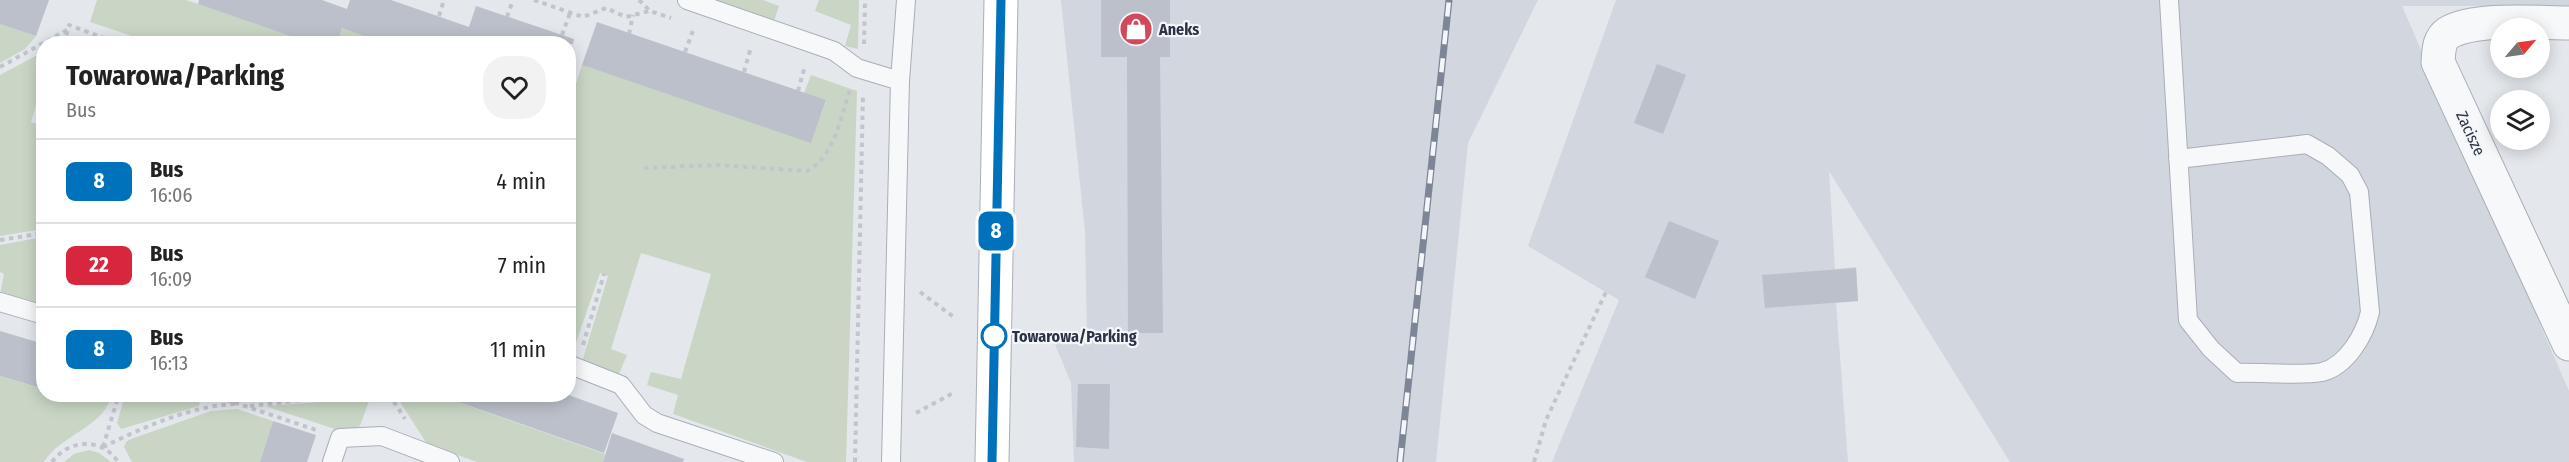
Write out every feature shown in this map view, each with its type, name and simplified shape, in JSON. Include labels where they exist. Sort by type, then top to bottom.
[{"type":"main road","points":[[992,462],[1001,0]]},
{"type":"street","name":"Zacisze","points":[[2569,23],[2469,27],[2448,33],[2440,43],[2438,62],[2569,344]]},
{"type":"lane","points":[[687,0],[834,51],[861,70],[900,81]]},
{"type":"lane","points":[[891,462],[900,81],[906,0]]},
{"type":"lane","points":[[2169,0],[2178,159],[2188,320],[2211,349],[2237,373],[2323,372],[2349,354],[2366,330],[2370,312],[2359,192],[2350,175],[2328,156],[2307,144],[2178,159]]},
{"type":"lane","points":[[0,302],[36,313]]},
{"type":"lane","points":[[576,367],[621,386],[645,415],[657,423],[774,462]]},
{"type":"lane","points":[[332,462],[340,438],[382,436],[450,462]]},
{"type":"path","points":[[438,16],[444,0]]},
{"type":"path","points":[[507,17],[513,0]]},
{"type":"path","points":[[534,0],[583,17],[606,8],[626,16],[650,11]]},
{"type":"path","points":[[855,462],[861,70],[865,0]]},
{"type":"path","points":[[562,35],[570,13]]},
{"type":"path","points":[[629,34],[633,15]]},
{"type":"path","points":[[66,36],[69,25],[99,36]]},
{"type":"path","points":[[685,52],[694,26]]},
{"type":"path","points":[[56,36],[67,30]]},
{"type":"path","points":[[744,72],[751,46]]},
{"type":"path","points":[[0,67],[36,47]]},
{"type":"path","points":[[798,91],[806,65]]},
{"type":"path","points":[[645,168],[718,165],[807,171],[818,164],[832,141],[861,70]]},
{"type":"path","points":[[0,240],[36,234]]},
{"type":"path","points":[[583,345],[604,274]]},
{"type":"path","points":[[897,276],[956,318]]},
{"type":"path","points":[[1534,462],[1546,420],[1606,292]]},
{"type":"path","points":[[892,427],[956,392]]},
{"type":"path","points":[[103,447],[117,402]]},
{"type":"path","points":[[232,402],[340,438]]},
{"type":"path","points":[[247,406],[283,402]]},
{"type":"path","points":[[103,447],[129,434],[206,406],[238,404]]},
{"type":"path","points":[[52,462],[69,446],[84,443],[103,447],[118,462]]},
{"type":"shaded area","points":[[1061,0],[1538,0],[1468,143],[1436,462],[1074,462],[1071,383],[1050,332],[1087,332],[1085,232]]},
{"type":"shaded area","points":[[1616,0],[2569,0],[2569,6],[2402,6],[2569,391],[2569,462],[2010,462],[1829,171],[1835,269],[1856,267],[1858,301],[1836,303],[1848,462],[1552,462],[1619,300],[1528,246]]},
{"type":"green space","points":[[97,0],[186,0],[293,36],[132,36],[90,22]]},
{"type":"green space","points":[[715,0],[763,0],[779,6],[774,21]]},
{"type":"green space","points":[[819,0],[859,0],[858,49],[845,46],[851,25],[815,11]]},
{"type":"green space","points":[[0,24],[36,36],[25,49],[0,63]]},
{"type":"green space","points":[[342,28],[366,36],[340,36]]},
{"type":"green space","points":[[36,56],[36,105],[31,122],[36,124],[36,230],[0,236],[0,75]]},
{"type":"green space","points":[[582,65],[811,142],[826,101],[804,93],[811,75],[857,91],[846,462],[807,462],[673,414],[678,395],[647,385],[651,372],[681,379],[711,274],[641,253],[611,349],[627,355],[619,374],[582,362],[608,276],[600,273],[576,343],[576,84]]},
{"type":"green space","points":[[36,238],[36,306],[0,295],[4,274],[0,272],[0,245]]},
{"type":"green space","points":[[0,376],[36,387],[36,402],[109,402],[100,416],[60,444],[44,462],[0,462]]},
{"type":"green space","points":[[123,402],[200,403],[199,406],[121,429],[117,423]]},
{"type":"green space","points":[[321,402],[369,402],[360,426],[344,432],[265,406]]},
{"type":"green space","points":[[400,402],[458,402],[605,454],[603,462],[477,462],[427,444]]},
{"type":"green space","points":[[237,409],[273,421],[260,462],[132,462],[124,447],[131,439],[211,411]]},
{"type":"green space","points":[[89,450],[99,453],[111,462],[64,462],[74,454]]},
{"type":"building","points":[[0,0],[49,0],[36,36],[0,24]]},
{"type":"building","points":[[199,0],[322,0],[347,9],[350,0],[391,0],[469,27],[476,6],[565,36],[364,36],[342,28],[340,36],[291,36],[198,4]]},
{"type":"building","points":[[1101,0],[1170,0],[1170,57],[1160,57],[1163,333],[1128,333],[1127,57],[1101,57]]},
{"type":"building","points":[[597,22],[826,100],[811,143],[582,65]]},
{"type":"building","points":[[1657,64],[1686,75],[1663,134],[1634,123]]},
{"type":"building","points":[[1669,221],[1719,241],[1695,299],[1645,277]]},
{"type":"building","points":[[1856,268],[1858,301],[1765,308],[1762,275]]},
{"type":"building","points":[[0,331],[36,342],[36,387],[0,376]]},
{"type":"building","points":[[1078,384],[1110,384],[1109,449],[1076,447]]},
{"type":"building","points":[[576,398],[618,413],[604,453],[458,402],[576,402]]},
{"type":"building","points":[[273,421],[316,435],[307,462],[260,462]]},
{"type":"building","points":[[612,433],[684,459],[683,462],[603,462]]},
{"type":"railway","points":[[1400,462],[1449,0]]},
{"type":"bus line","name":"8","points":[[992,462],[1001,0]]},
{"type":"place","name":"Aneks","points":[[1136,29]]},
{"type":"place","name":"Towarowa/Parking","points":[[994,336]]}]
